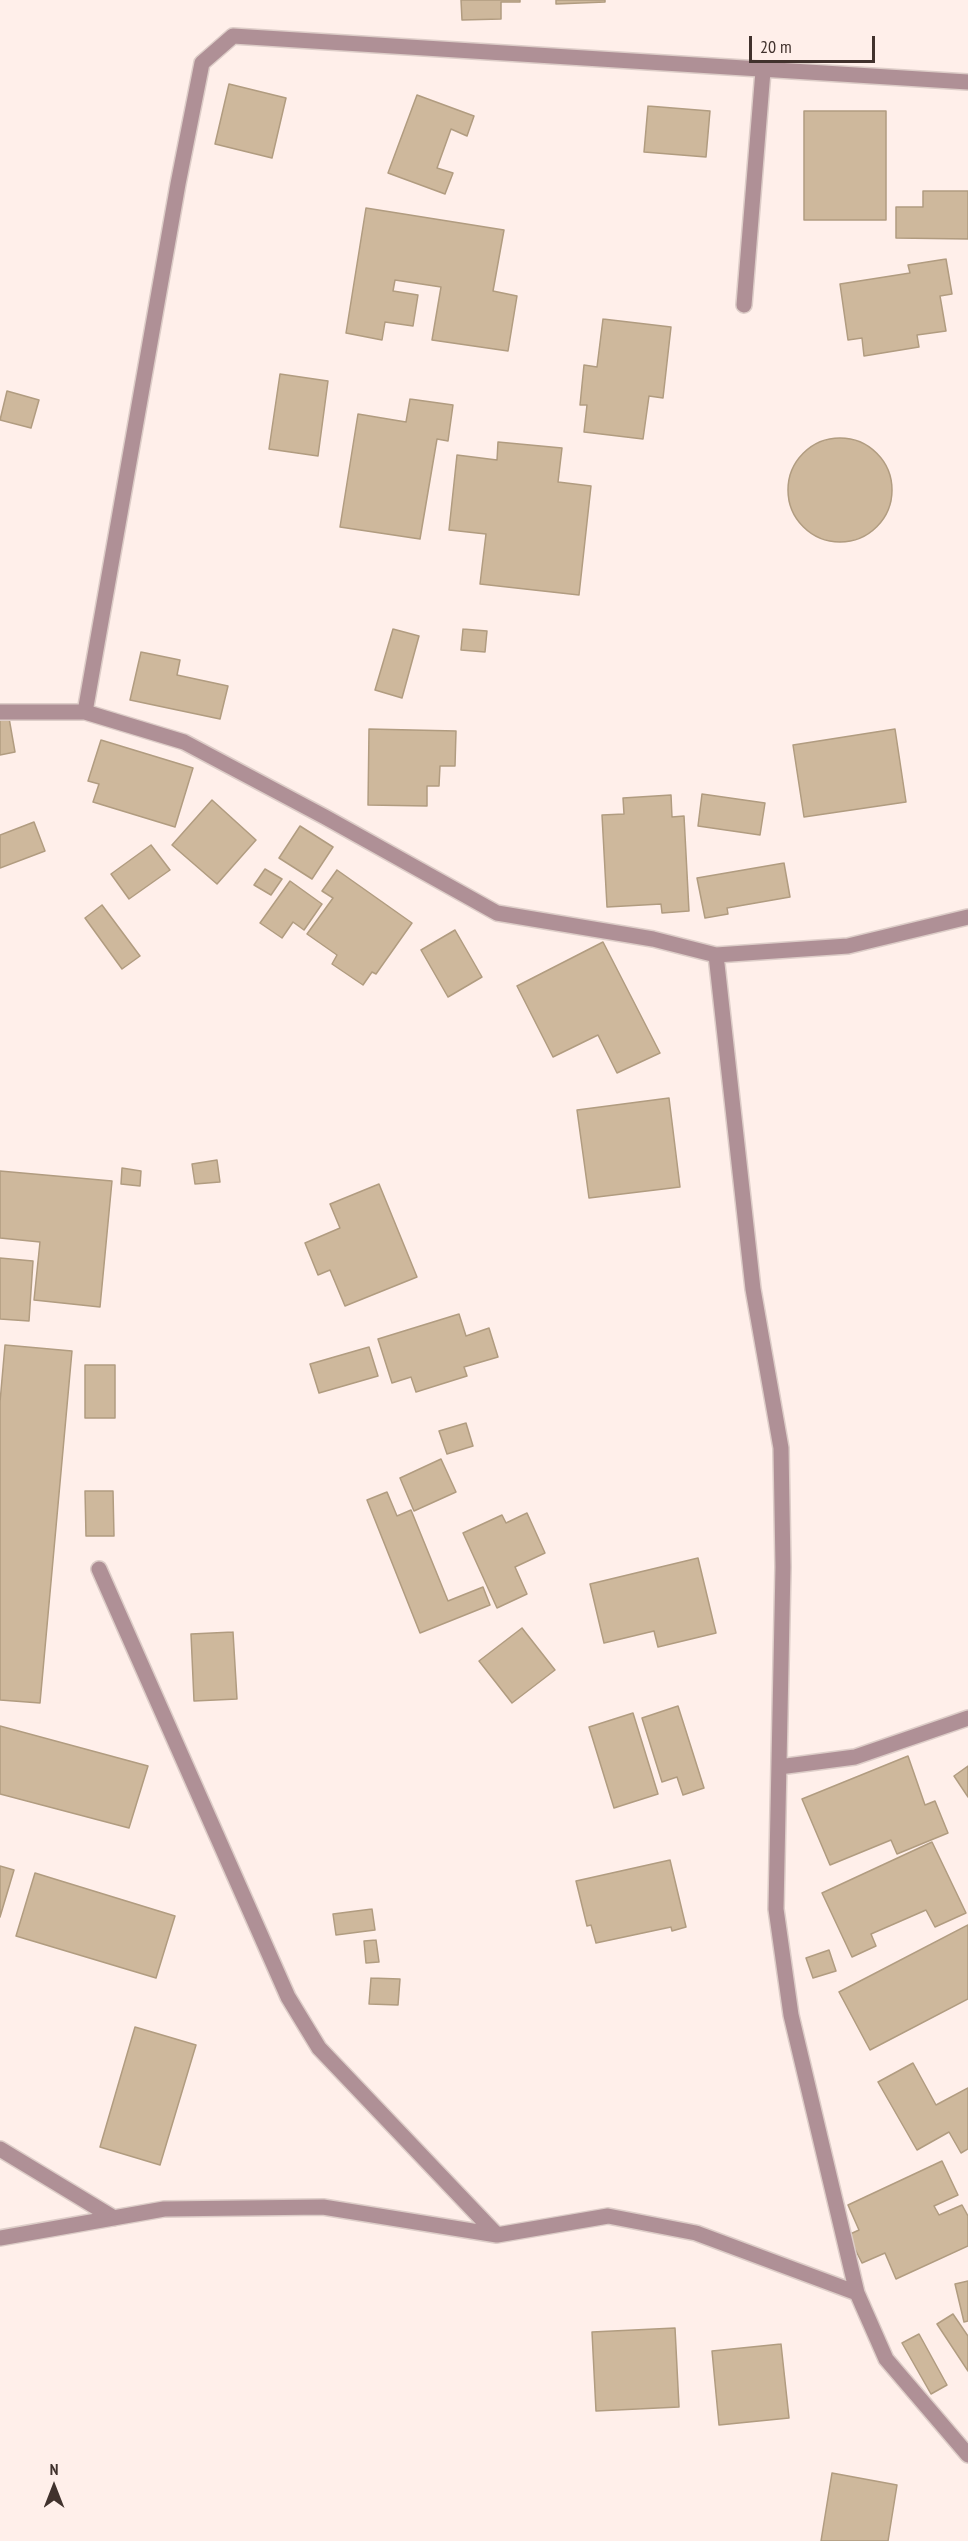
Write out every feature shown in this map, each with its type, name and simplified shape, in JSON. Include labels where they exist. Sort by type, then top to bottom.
[{"type":"street","points":[[85,712],[178,184],[202,63],[233,36],[763,71],[968,82]]},
{"type":"street","points":[[744,305],[763,71]]},
{"type":"street","points":[[0,712],[85,712],[184,742],[325,817],[496,913],[653,939],[716,956],[848,946],[968,917]]},
{"type":"street","points":[[716,956],[753,1289],[781,1448],[783,1567],[776,1909],[791,2015],[857,2293],[886,2359],[968,2455]]},
{"type":"street","points":[[99,1569],[288,1997],[319,2048],[497,2235]]},
{"type":"street","points":[[778,1767],[855,1757],[968,1718]]},
{"type":"street","points":[[0,2149],[114,2218]]},
{"type":"street","points":[[0,2238],[164,2209],[323,2207],[497,2235],[608,2216],[696,2233],[857,2293]]},
{"type":"building","points":[[461,0],[520,0],[520,2],[501,2],[501,19],[462,20]]},
{"type":"building","points":[[556,0],[605,0],[605,2],[556,4]]},
{"type":"building","points":[[229,84],[286,98],[272,158],[215,144]]},
{"type":"building","points":[[417,95],[474,116],[467,136],[451,129],[437,168],[453,173],[445,194],[388,173]]},
{"type":"building","points":[[648,106],[710,111],[706,157],[644,152]]},
{"type":"building","points":[[804,111],[886,111],[886,220],[804,220]]},
{"type":"building","points":[[923,191],[968,191],[968,239],[896,238],[896,207],[923,207]]},
{"type":"building","points":[[366,208],[504,230],[493,291],[517,296],[508,351],[432,340],[441,287],[395,280],[393,291],[418,295],[413,326],[385,322],[382,340],[346,333]]},
{"type":"building","points":[[946,259],[952,294],[940,296],[946,331],[917,335],[919,347],[864,356],[862,338],[848,340],[840,284],[910,273],[908,265]]},
{"type":"building","points":[[603,319],[671,327],[663,398],[649,396],[643,439],[584,432],[587,405],[580,405],[584,365],[597,367]]},
{"type":"building","points":[[280,374],[328,381],[318,456],[269,449]]},
{"type":"building","points":[[7,391],[39,400],[31,428],[0,420]]},
{"type":"building","points":[[410,399],[453,405],[448,441],[437,439],[420,539],[340,527],[358,414],[406,422]]},
{"type":"building","points":[[840,438],[860,442],[877,453],[888,470],[892,490],[888,510],[877,527],[860,538],[840,542],[820,538],[803,527],[792,510],[788,490],[792,470],[803,453],[820,442]]},
{"type":"building","points":[[498,442],[562,448],[558,482],[591,486],[579,595],[480,584],[486,534],[449,530],[457,455],[497,460]]},
{"type":"building","points":[[393,629],[419,636],[402,698],[375,690]]},
{"type":"building","points":[[463,629],[487,631],[485,652],[461,650]]},
{"type":"building","points":[[141,652],[180,660],[177,675],[228,686],[220,719],[130,700]]},
{"type":"building","points":[[9,718],[15,752],[0,755],[0,720]]},
{"type":"building","points":[[369,729],[456,731],[455,766],[440,766],[439,786],[427,786],[427,806],[368,805]]},
{"type":"building","points":[[895,729],[906,802],[804,817],[793,745]]},
{"type":"building","points":[[101,740],[193,768],[175,827],[93,802],[99,784],[88,781]]},
{"type":"building","points":[[702,794],[765,803],[760,835],[698,826]]},
{"type":"building","points":[[671,795],[672,817],[684,816],[689,911],[662,913],[661,904],[607,907],[602,815],[624,814],[623,798]]},
{"type":"building","points":[[212,800],[256,840],[217,884],[172,845]]},
{"type":"building","points":[[34,822],[45,851],[0,868],[0,835]]},
{"type":"building","points":[[300,826],[333,847],[312,879],[279,858]]},
{"type":"building","points":[[151,845],[170,870],[129,899],[111,874]]},
{"type":"building","points":[[784,863],[790,897],[727,908],[728,914],[705,918],[697,878]]},
{"type":"building","points":[[265,869],[282,879],[271,895],[254,885]]},
{"type":"building","points":[[337,870],[412,923],[376,974],[372,972],[363,985],[332,964],[337,955],[307,934],[333,898],[322,891]]},
{"type":"building","points":[[290,881],[322,904],[304,930],[293,922],[282,938],[260,923]]},
{"type":"building","points":[[102,905],[140,956],[122,969],[85,918]]},
{"type":"building","points":[[455,930],[482,977],[448,997],[421,950]]},
{"type":"building","points":[[603,942],[660,1053],[617,1073],[598,1035],[553,1057],[517,986]]},
{"type":"building","points":[[669,1098],[680,1187],[589,1198],[577,1110]]},
{"type":"building","points":[[217,1160],[220,1182],[195,1184],[192,1164]]},
{"type":"building","points":[[122,1168],[141,1171],[140,1186],[121,1184]]},
{"type":"building","points":[[0,1171],[112,1181],[100,1307],[34,1300],[40,1242],[0,1238]]},
{"type":"building","points":[[379,1184],[417,1277],[345,1306],[330,1270],[318,1275],[305,1243],[340,1228],[330,1204]]},
{"type":"building","points":[[0,1258],[33,1261],[29,1321],[0,1319]]},
{"type":"building","points":[[459,1314],[466,1336],[489,1328],[498,1357],[464,1367],[467,1376],[416,1392],[411,1377],[392,1383],[378,1339]]},
{"type":"building","points":[[5,1345],[72,1351],[40,1703],[0,1700],[0,1402]]},
{"type":"building","points":[[369,1347],[378,1376],[319,1393],[310,1364]]},
{"type":"building","points":[[85,1365],[115,1365],[115,1418],[85,1418]]},
{"type":"building","points":[[466,1423],[473,1446],[447,1454],[439,1431]]},
{"type":"building","points":[[441,1459],[456,1492],[414,1511],[400,1478]]},
{"type":"building","points":[[85,1491],[113,1491],[114,1536],[86,1536]]},
{"type":"building","points":[[387,1492],[397,1516],[411,1510],[448,1601],[483,1587],[490,1605],[420,1633],[367,1500]]},
{"type":"building","points":[[527,1513],[545,1553],[515,1567],[527,1594],[497,1608],[463,1533],[502,1515],[506,1523]]},
{"type":"building","points":[[698,1558],[716,1633],[658,1647],[654,1631],[604,1643],[590,1584]]},
{"type":"building","points":[[522,1628],[555,1670],[512,1703],[479,1661]]},
{"type":"building","points":[[233,1632],[237,1699],[194,1701],[191,1634]]},
{"type":"building","points":[[678,1706],[704,1788],[683,1795],[677,1777],[662,1782],[642,1718]]},
{"type":"building","points":[[633,1713],[658,1794],[614,1808],[589,1727]]},
{"type":"building","points":[[0,1726],[148,1766],[129,1828],[0,1794]]},
{"type":"building","points":[[908,1756],[925,1805],[935,1801],[948,1833],[897,1854],[891,1840],[830,1865],[802,1799]]},
{"type":"building","points":[[968,1766],[968,1797],[954,1776]]},
{"type":"building","points":[[932,1842],[966,1913],[935,1927],[926,1910],[871,1934],[876,1946],[852,1957],[822,1893]]},
{"type":"building","points":[[670,1860],[686,1927],[672,1931],[671,1927],[596,1943],[591,1925],[587,1926],[576,1881]]},
{"type":"building","points":[[0,1866],[14,1870],[0,1917]]},
{"type":"building","points":[[35,1873],[175,1916],[156,1978],[16,1936]]},
{"type":"building","points":[[372,1909],[375,1930],[336,1935],[333,1914]]},
{"type":"building","points":[[968,1925],[968,1999],[870,2050],[839,1992]]},
{"type":"building","points":[[376,1940],[379,1962],[366,1963],[364,1941]]},
{"type":"building","points":[[829,1950],[836,1971],[813,1978],[806,1958]]},
{"type":"building","points":[[371,1978],[400,1979],[398,2005],[369,2004]]},
{"type":"building","points":[[135,2027],[196,2045],[160,2165],[100,2147]]},
{"type":"building","points":[[913,2063],[936,2105],[968,2088],[968,2149],[961,2153],[949,2132],[917,2150],[878,2082]]},
{"type":"building","points":[[942,2161],[958,2195],[934,2206],[939,2215],[962,2205],[968,2216],[968,2246],[896,2279],[885,2253],[862,2263],[848,2235],[859,2230],[848,2205]]},
{"type":"building","points":[[968,2281],[968,2321],[964,2322],[955,2284]]},
{"type":"building","points":[[953,2314],[968,2336],[968,2371],[937,2324]]},
{"type":"building","points":[[675,2328],[679,2407],[596,2411],[592,2332]]},
{"type":"building","points":[[919,2334],[947,2385],[931,2394],[902,2343]]},
{"type":"building","points":[[781,2344],[789,2418],[719,2425],[712,2351]]},
{"type":"building","points":[[832,2473],[897,2485],[888,2541],[821,2541]]}]
